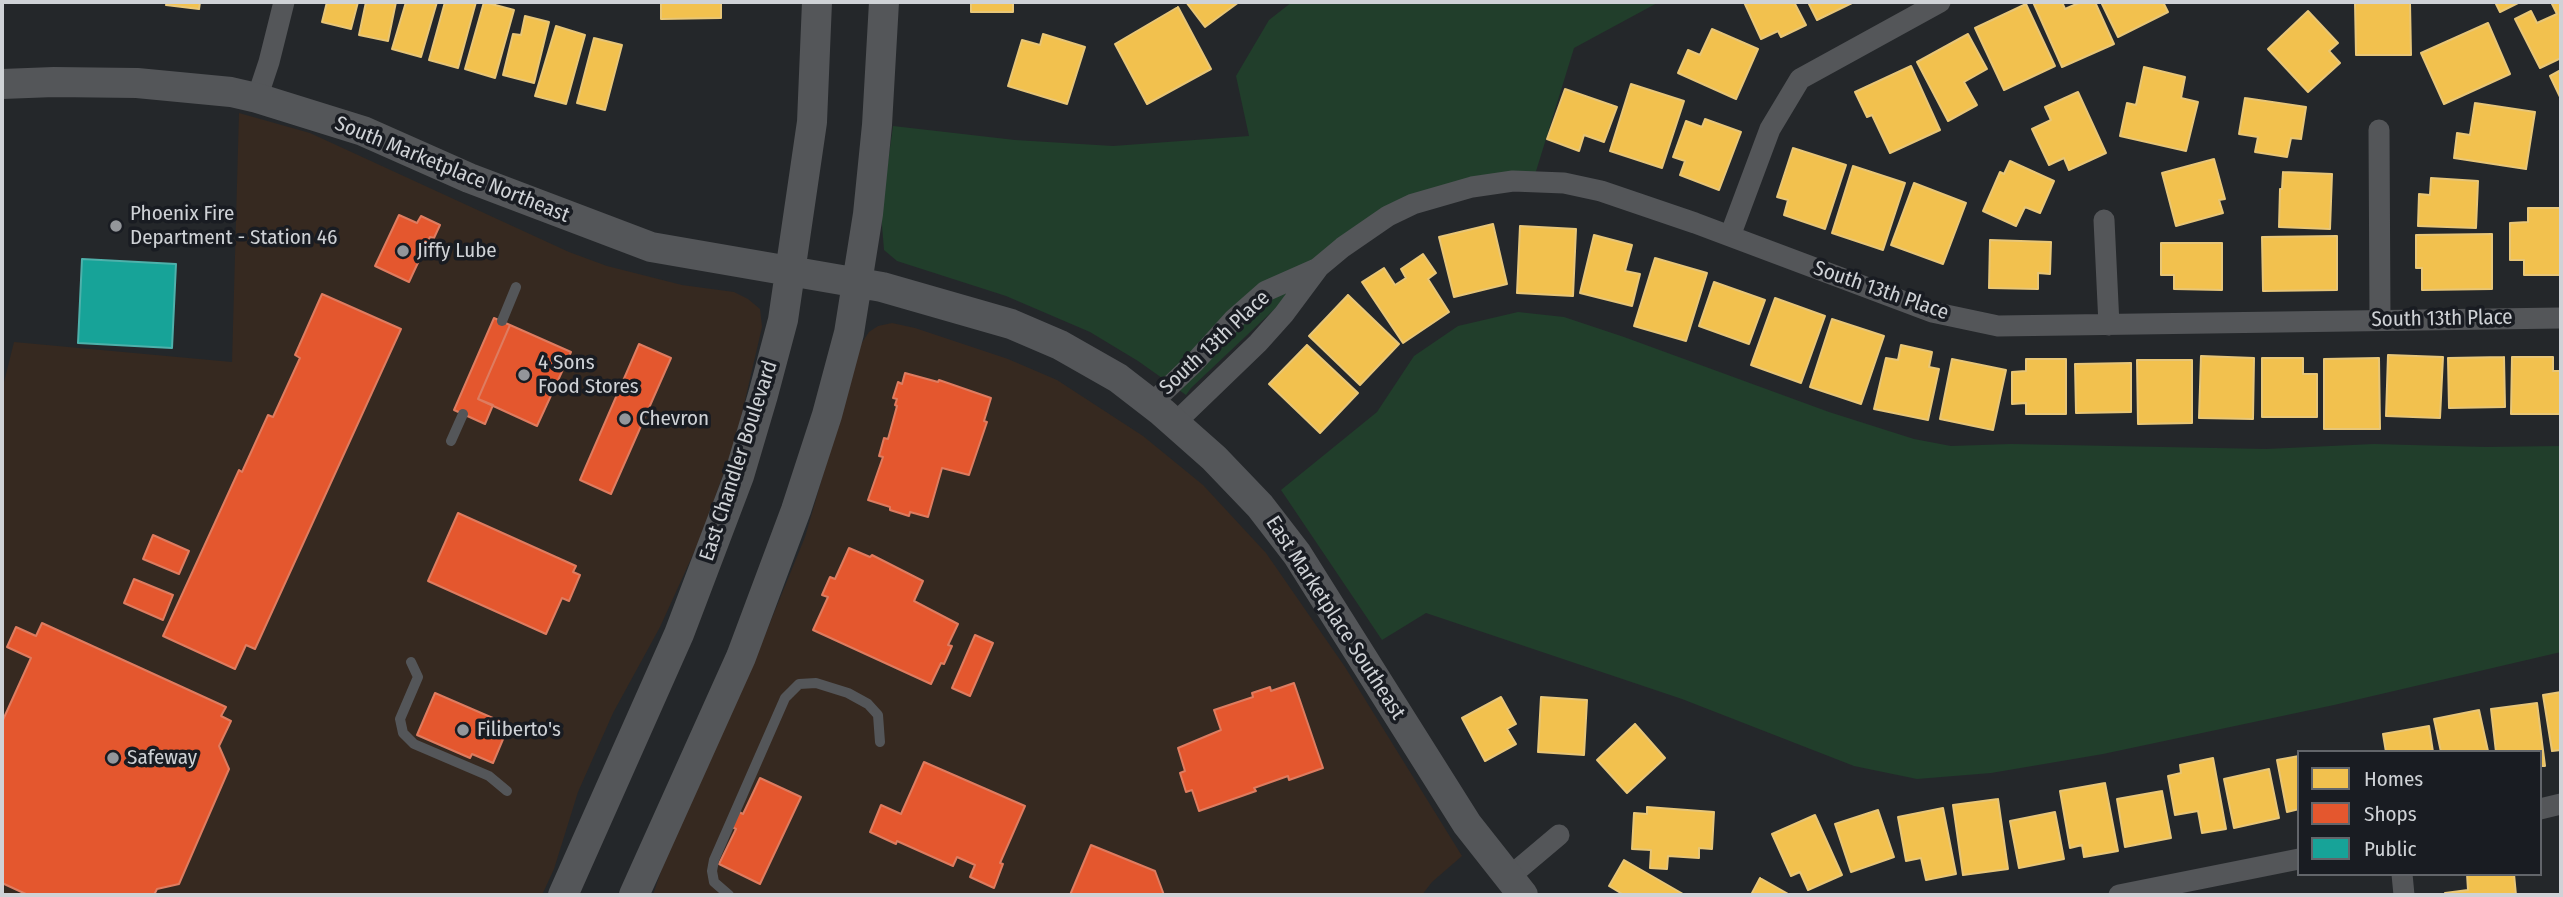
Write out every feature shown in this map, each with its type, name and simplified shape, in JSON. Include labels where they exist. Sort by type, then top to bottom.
[{"type":"main road","name":"East Chandler Boulevard","points":[[563,895],[679,634],[739,476],[783,320],[812,122],[817,2]]},
{"type":"main road","points":[[634,895],[741,657],[796,510],[827,415],[849,333],[870,201],[884,35],[884,2]]},
{"type":"main road","name":"South Marketplace Northeast","points":[[2,84],[137,83],[195,88],[257,98],[363,131],[469,178],[651,247],[857,283]]},
{"type":"main road","name":"East Marketplace Southeast","points":[[857,283],[964,309],[1010,324],[1060,345],[1118,378],[1214,458],[1260,506],[1297,554],[1466,824],[1516,886]]},
{"type":"street","points":[[257,98],[270,62],[285,2]]},
{"type":"street","points":[[1730,236],[1770,129],[1800,79],[1940,2]]},
{"type":"street","points":[[2379,130],[2381,320]]},
{"type":"street","name":"South 13th Place","points":[[1175,423],[1267,333],[1320,267],[1343,247],[1388,216],[1413,204],[1481,185],[1513,181],[1564,183],[1601,191],[1932,312],[1998,326],[2561,318]]},
{"type":"street","points":[[2104,220],[2109,325]]},
{"type":"street","name":"South 13th Place","points":[[1151,404],[1194,363],[1233,320],[1266,291],[1320,267]]},
{"type":"street","points":[[2542,808],[2561,804]]},
{"type":"street","name":"East Marketplace Southeast","points":[[1516,886],[1559,835]]},
{"type":"street","points":[[2120,895],[2297,859]]},
{"type":"street","points":[[2402,876],[2404,895]]},
{"type":"lane","points":[[502,321],[516,287]]},
{"type":"lane","points":[[452,442],[463,414]]},
{"type":"lane","points":[[411,662],[418,677],[400,719],[403,733],[414,744],[489,776],[508,791]]},
{"type":"lane","points":[[729,895],[714,882],[713,860],[785,698],[799,684],[817,683],[848,693],[868,704],[878,715],[880,742]]},
{"type":"shaded area","points":[[239,113],[310,133],[569,252],[607,266],[682,285],[734,292],[760,309],[762,327],[737,435],[701,537],[660,627],[613,713],[578,792],[554,869],[542,895],[2,895],[2,390],[14,342],[232,362]]},
{"type":"shaded area","points":[[892,323],[1008,359],[1057,380],[1143,436],[1203,485],[1266,553],[1345,667],[1462,856],[1432,882],[1422,895],[653,895],[669,847],[765,635],[805,537],[861,344],[869,332],[878,326]]},
{"type":"green space","points":[[1292,2],[1659,2],[1574,48],[1533,181],[1443,194],[1319,267],[1186,395],[1090,332],[1006,296],[897,261],[884,250],[881,213],[893,126],[1015,140],[1113,146],[1249,136],[1236,76],[1269,20]]},
{"type":"green space","points":[[1518,312],[1564,317],[1829,412],[1914,439],[1951,446],[2011,444],[2266,449],[2374,444],[2561,446],[2561,652],[2334,705],[2103,754],[1991,773],[1917,779],[1854,766],[1682,699],[1426,613],[1382,640],[1281,490],[1377,412],[1414,356],[1458,326]]},
{"type":"building: Homes","points":[[167,2],[200,2],[199,9],[166,5]]},
{"type":"building: Homes","points":[[327,2],[358,2],[351,29],[322,22]]},
{"type":"building: Homes","points":[[366,2],[396,2],[388,41],[359,35]]},
{"type":"building: Homes","points":[[406,2],[437,2],[421,57],[392,49]]},
{"type":"building: Homes","points":[[445,2],[476,2],[458,68],[429,60]]},
{"type":"building: Homes","points":[[484,2],[514,10],[495,78],[465,69]]},
{"type":"building: Homes","points":[[661,2],[721,2],[721,18],[661,19]]},
{"type":"building: Homes","points":[[971,2],[1013,2],[1013,12],[971,12]]},
{"type":"building: Homes","points":[[1186,2],[1239,2],[1205,27]]},
{"type":"building: Homes","points":[[1744,2],[1794,2],[1806,25],[1781,37],[1778,31],[1761,39]]},
{"type":"building: Homes","points":[[1808,2],[1854,2],[1817,20]]},
{"type":"building: Homes","points":[[2033,2],[2062,2],[2065,9],[2081,2],[2095,2],[2114,44],[2062,67]]},
{"type":"building: Homes","points":[[2101,2],[2163,2],[2168,12],[2118,37]]},
{"type":"building: Homes","points":[[2495,2],[2520,2],[2500,12]]},
{"type":"building: Homes","points":[[2551,2],[2561,2],[2561,58],[2540,68],[2515,19],[2531,11],[2537,23],[2557,14]]},
{"type":"building: Homes","points":[[2355,3],[2410,3],[2411,55],[2356,55]]},
{"type":"building: Homes","points":[[2026,4],[2055,66],[2004,90],[1975,28]]},
{"type":"building: Homes","points":[[1178,7],[1211,69],[1147,104],[1115,44]]},
{"type":"building: Homes","points":[[2308,11],[2338,43],[2329,51],[2340,63],[2308,92],[2268,49]]},
{"type":"building: Homes","points":[[525,16],[549,22],[534,83],[503,75],[513,34],[521,35]]},
{"type":"building: Homes","points":[[2488,23],[2510,74],[2444,104],[2421,53]]},
{"type":"building: Homes","points":[[556,26],[585,35],[566,104],[535,96]]},
{"type":"building: Homes","points":[[1712,29],[1758,49],[1736,99],[1678,73],[1688,50],[1700,55]]},
{"type":"building: Homes","points":[[1043,34],[1085,47],[1067,104],[1008,86],[1022,40],[1040,45]]},
{"type":"building: Homes","points":[[1968,34],[1987,69],[1964,82],[1977,105],[1948,121],[1917,62]]},
{"type":"building: Homes","points":[[594,38],[622,45],[605,110],[577,103]]},
{"type":"building: Homes","points":[[1911,66],[1940,130],[1890,153],[1872,115],[1867,117],[1855,92]]},
{"type":"building: Homes","points":[[2144,67],[2185,77],[2181,98],[2198,102],[2186,151],[2120,136],[2127,103],[2136,105]]},
{"type":"building: Homes","points":[[2561,70],[2561,99],[2550,76]]},
{"type":"building: Homes","points":[[1631,84],[1684,101],[1662,168],[1610,151]]},
{"type":"building: Homes","points":[[1565,89],[1617,107],[1604,142],[1584,135],[1579,151],[1547,139]]},
{"type":"building: Homes","points":[[2078,92],[2106,153],[2069,170],[2064,158],[2049,165],[2032,129],[2051,120],[2045,107]]},
{"type":"building: Homes","points":[[2245,98],[2306,107],[2301,139],[2291,138],[2287,157],[2255,152],[2258,137],[2239,134]]},
{"type":"building: Homes","points":[[2475,103],[2535,112],[2526,169],[2454,158],[2457,133],[2470,135]]},
{"type":"building: Homes","points":[[1705,119],[1741,132],[1719,190],[1680,175],[1685,161],[1673,157],[1686,121],[1702,127]]},
{"type":"building: Homes","points":[[1793,148],[1846,165],[1825,229],[1784,215],[1788,200],[1777,197]]},
{"type":"building: Homes","points":[[2214,159],[2225,199],[2219,200],[2223,213],[2176,226],[2162,173]]},
{"type":"building: Homes","points":[[2010,161],[2054,181],[2040,213],[2025,207],[2016,226],[1983,211],[2000,172],[2004,174]]},
{"type":"building: Homes","points":[[1853,166],[1905,183],[1883,250],[1832,233]]},
{"type":"building: Homes","points":[[2283,172],[2332,174],[2330,229],[2279,227]]},
{"type":"building: Homes","points":[[2431,178],[2478,181],[2476,228],[2418,226],[2419,194],[2430,195]]},
{"type":"building: Homes","points":[[1914,183],[1966,203],[1943,264],[1891,245]]},
{"type":"building: Homes","points":[[2528,208],[2561,208],[2561,275],[2524,275],[2524,260],[2510,260],[2510,223],[2528,222]]},
{"type":"building: Homes","points":[[1493,224],[1507,284],[1454,297],[1439,237]]},
{"type":"building: Homes","points":[[1520,226],[1576,229],[1573,296],[1517,293]]},
{"type":"building: Homes","points":[[2492,234],[2492,289],[2422,290],[2422,268],[2416,268],[2416,235]]},
{"type":"building: Homes","points":[[1594,235],[1632,245],[1625,271],[1640,274],[1632,306],[1580,293]]},
{"type":"building: Homes","points":[[2337,236],[2337,290],[2263,291],[2262,237]]},
{"type":"building: Homes","points":[[1990,240],[2051,242],[2050,274],[2038,273],[2038,289],[1989,288]]},
{"type":"building: Homes","points":[[2161,243],[2222,243],[2222,290],[2174,289],[2174,275],[2161,275]]},
{"type":"building: Homes","points":[[1423,254],[1436,273],[1428,279],[1449,312],[1403,343],[1362,282],[1384,268],[1395,285],[1406,278],[1401,269]]},
{"type":"building: Homes","points":[[1655,258],[1707,273],[1686,341],[1634,326]]},
{"type":"building: Homes","points":[[1714,282],[1765,300],[1749,344],[1699,326]]},
{"type":"building: Homes","points":[[1348,295],[1399,344],[1360,385],[1309,336]]},
{"type":"building: Homes","points":[[1775,298],[1825,316],[1801,383],[1751,365]]},
{"type":"building: Homes","points":[[1832,319],[1884,336],[1861,404],[1810,387]]},
{"type":"building: Homes","points":[[1307,345],[1358,393],[1320,433],[1269,384]]},
{"type":"building: Homes","points":[[1901,345],[1932,352],[1929,367],[1939,369],[1928,420],[1874,409],[1886,358],[1898,360]]},
{"type":"building: Homes","points":[[2388,355],[2443,357],[2440,418],[2386,416]]},
{"type":"building: Homes","points":[[2201,356],[2254,358],[2253,419],[2199,418]]},
{"type":"building: Homes","points":[[2504,357],[2505,407],[2449,408],[2448,358]]},
{"type":"building: Homes","points":[[2512,357],[2553,357],[2553,371],[2561,371],[2561,414],[2511,414]]},
{"type":"building: Homes","points":[[2262,358],[2303,358],[2303,374],[2317,374],[2317,417],[2262,417]]},
{"type":"building: Homes","points":[[2379,358],[2380,429],[2324,429],[2324,359]]},
{"type":"building: Homes","points":[[1952,359],[2006,370],[1993,430],[1940,419]]},
{"type":"building: Homes","points":[[2026,359],[2066,359],[2066,414],[2026,414],[2026,403],[2012,404],[2012,372],[2026,371]]},
{"type":"building: Homes","points":[[2137,360],[2192,360],[2192,423],[2138,424]]},
{"type":"building: Homes","points":[[2131,363],[2131,412],[2076,413],[2075,364]]},
{"type":"building: Homes","points":[[2561,692],[2561,750],[2552,751],[2543,695]]},
{"type":"building: Homes","points":[[1501,697],[1516,724],[1507,729],[1516,744],[1485,761],[1462,718]]},
{"type":"building: Homes","points":[[1541,697],[1587,700],[1584,755],[1538,752]]},
{"type":"building: Homes","points":[[2537,703],[2545,766],[2542,766],[2542,750],[2496,750],[2491,709]]},
{"type":"building: Homes","points":[[2479,710],[2488,750],[2441,750],[2434,719]]},
{"type":"building: Homes","points":[[1635,724],[1665,758],[1627,793],[1597,760]]},
{"type":"building: Homes","points":[[2429,726],[2433,750],[2386,750],[2383,734]]},
{"type":"building: Homes","points":[[2297,756],[2297,810],[2287,812],[2277,760]]},
{"type":"building: Homes","points":[[2213,758],[2226,829],[2202,833],[2198,811],[2175,815],[2168,776],[2181,773],[2180,765]]},
{"type":"building: Homes","points":[[2269,769],[2279,818],[2234,828],[2224,779]]},
{"type":"building: Homes","points":[[2105,783],[2118,851],[2084,857],[2082,845],[2070,848],[2060,791]]},
{"type":"building: Homes","points":[[2162,791],[2171,838],[2125,847],[2117,799]]},
{"type":"building: Homes","points":[[1998,799],[2008,869],[1963,875],[1953,805]]},
{"type":"building: Homes","points":[[1647,807],[1714,812],[1712,849],[1699,848],[1699,858],[1668,856],[1667,869],[1650,868],[1651,850],[1632,849],[1634,813],[1647,814]]},
{"type":"building: Homes","points":[[1943,808],[1956,874],[1926,880],[1921,858],[1906,861],[1898,817]]},
{"type":"building: Homes","points":[[1878,810],[1894,857],[1851,872],[1835,824]]},
{"type":"building: Homes","points":[[2055,812],[2064,859],[2019,868],[2010,821]]},
{"type":"building: Homes","points":[[1815,815],[1842,875],[1808,890],[1800,872],[1791,876],[1772,834]]},
{"type":"building: Homes","points":[[1624,860],[1683,895],[1624,895],[1609,886]]},
{"type":"building: Homes","points":[[2467,876],[2514,876],[2516,895],[2445,895],[2468,890]]},
{"type":"building: Homes","points":[[1760,878],[1790,895],[1751,895]]},
{"type":"building: Shops","name":"Jiffy Lube","points":[[399,215],[417,223],[421,216],[440,225],[434,238],[430,237],[409,282],[375,266]]},
{"type":"building: Shops","points":[[322,294],[401,329],[255,649],[246,645],[235,669],[163,636],[239,470],[242,472],[268,415],[273,417],[300,358],[295,355]]},
{"type":"building: Shops","points":[[494,318],[510,325],[478,399],[493,405],[485,424],[454,410]]},
{"type":"building: Shops","name":"4 Sons Food Stores","points":[[510,325],[571,352],[537,426],[478,399]]},
{"type":"building: Shops","name":"Chevron","points":[[639,344],[671,358],[611,494],[580,480]]},
{"type":"building: Shops","points":[[905,373],[938,382],[939,380],[991,398],[984,421],[987,422],[969,475],[942,468],[928,517],[910,512],[909,516],[868,500],[883,457],[879,456],[884,438],[888,439],[897,406],[897,399],[893,398],[898,382],[902,384]]},
{"type":"building: Shops","points":[[458,513],[576,566],[573,572],[580,575],[569,601],[562,598],[546,634],[428,581]]},
{"type":"building: Shops","points":[[153,535],[189,551],[179,574],[143,559]]},
{"type":"building: Shops","points":[[849,548],[870,557],[872,555],[923,581],[914,601],[958,624],[948,645],[952,646],[944,664],[941,663],[931,684],[813,630],[828,597],[822,595],[830,577],[835,579]]},
{"type":"building: Shops","points":[[134,579],[173,595],[163,620],[124,603]]},
{"type":"building: Shops","name":"Safeway","points":[[42,623],[226,707],[221,716],[231,721],[219,746],[229,769],[179,884],[157,889],[154,895],[28,895],[2,883],[2,722],[31,658],[7,647],[16,627],[36,636]]},
{"type":"building: Shops","points":[[975,635],[993,643],[970,696],[952,688]]},
{"type":"building: Shops","points":[[1294,683],[1323,768],[1289,780],[1288,776],[1254,788],[1256,791],[1199,811],[1192,790],[1186,792],[1180,773],[1185,771],[1178,748],[1221,730],[1214,710],[1253,697],[1252,693],[1270,687],[1271,691]]},
{"type":"building: Shops","name":"Filiberto's","points":[[435,693],[509,725],[493,763],[472,754],[470,758],[417,735]]},
{"type":"building: Shops","points":[[924,762],[1025,806],[1000,863],[1003,864],[994,888],[970,877],[975,865],[957,857],[953,866],[870,832],[881,805],[901,814]]},
{"type":"building: Shops","points":[[760,778],[801,797],[760,884],[719,864],[736,829],[732,827],[739,812],[743,814]]},
{"type":"building: Shops","points":[[1091,845],[1155,871],[1164,895],[1070,895]]},
{"type":"building: Public","points":[[82,259],[176,264],[172,348],[78,343]]},
{"type":"place","name":"Phoenix Fire Department - Station 46","points":[[116,226]]},
{"type":"place","name":"Jiffy Lube","points":[[403,251]]},
{"type":"place","name":"4 Sons Food Stores","points":[[524,375]]},
{"type":"place","name":"Chevron","points":[[625,419]]},
{"type":"place","name":"Filiberto's","points":[[463,730]]},
{"type":"place","name":"Safeway","points":[[113,758]]}]
